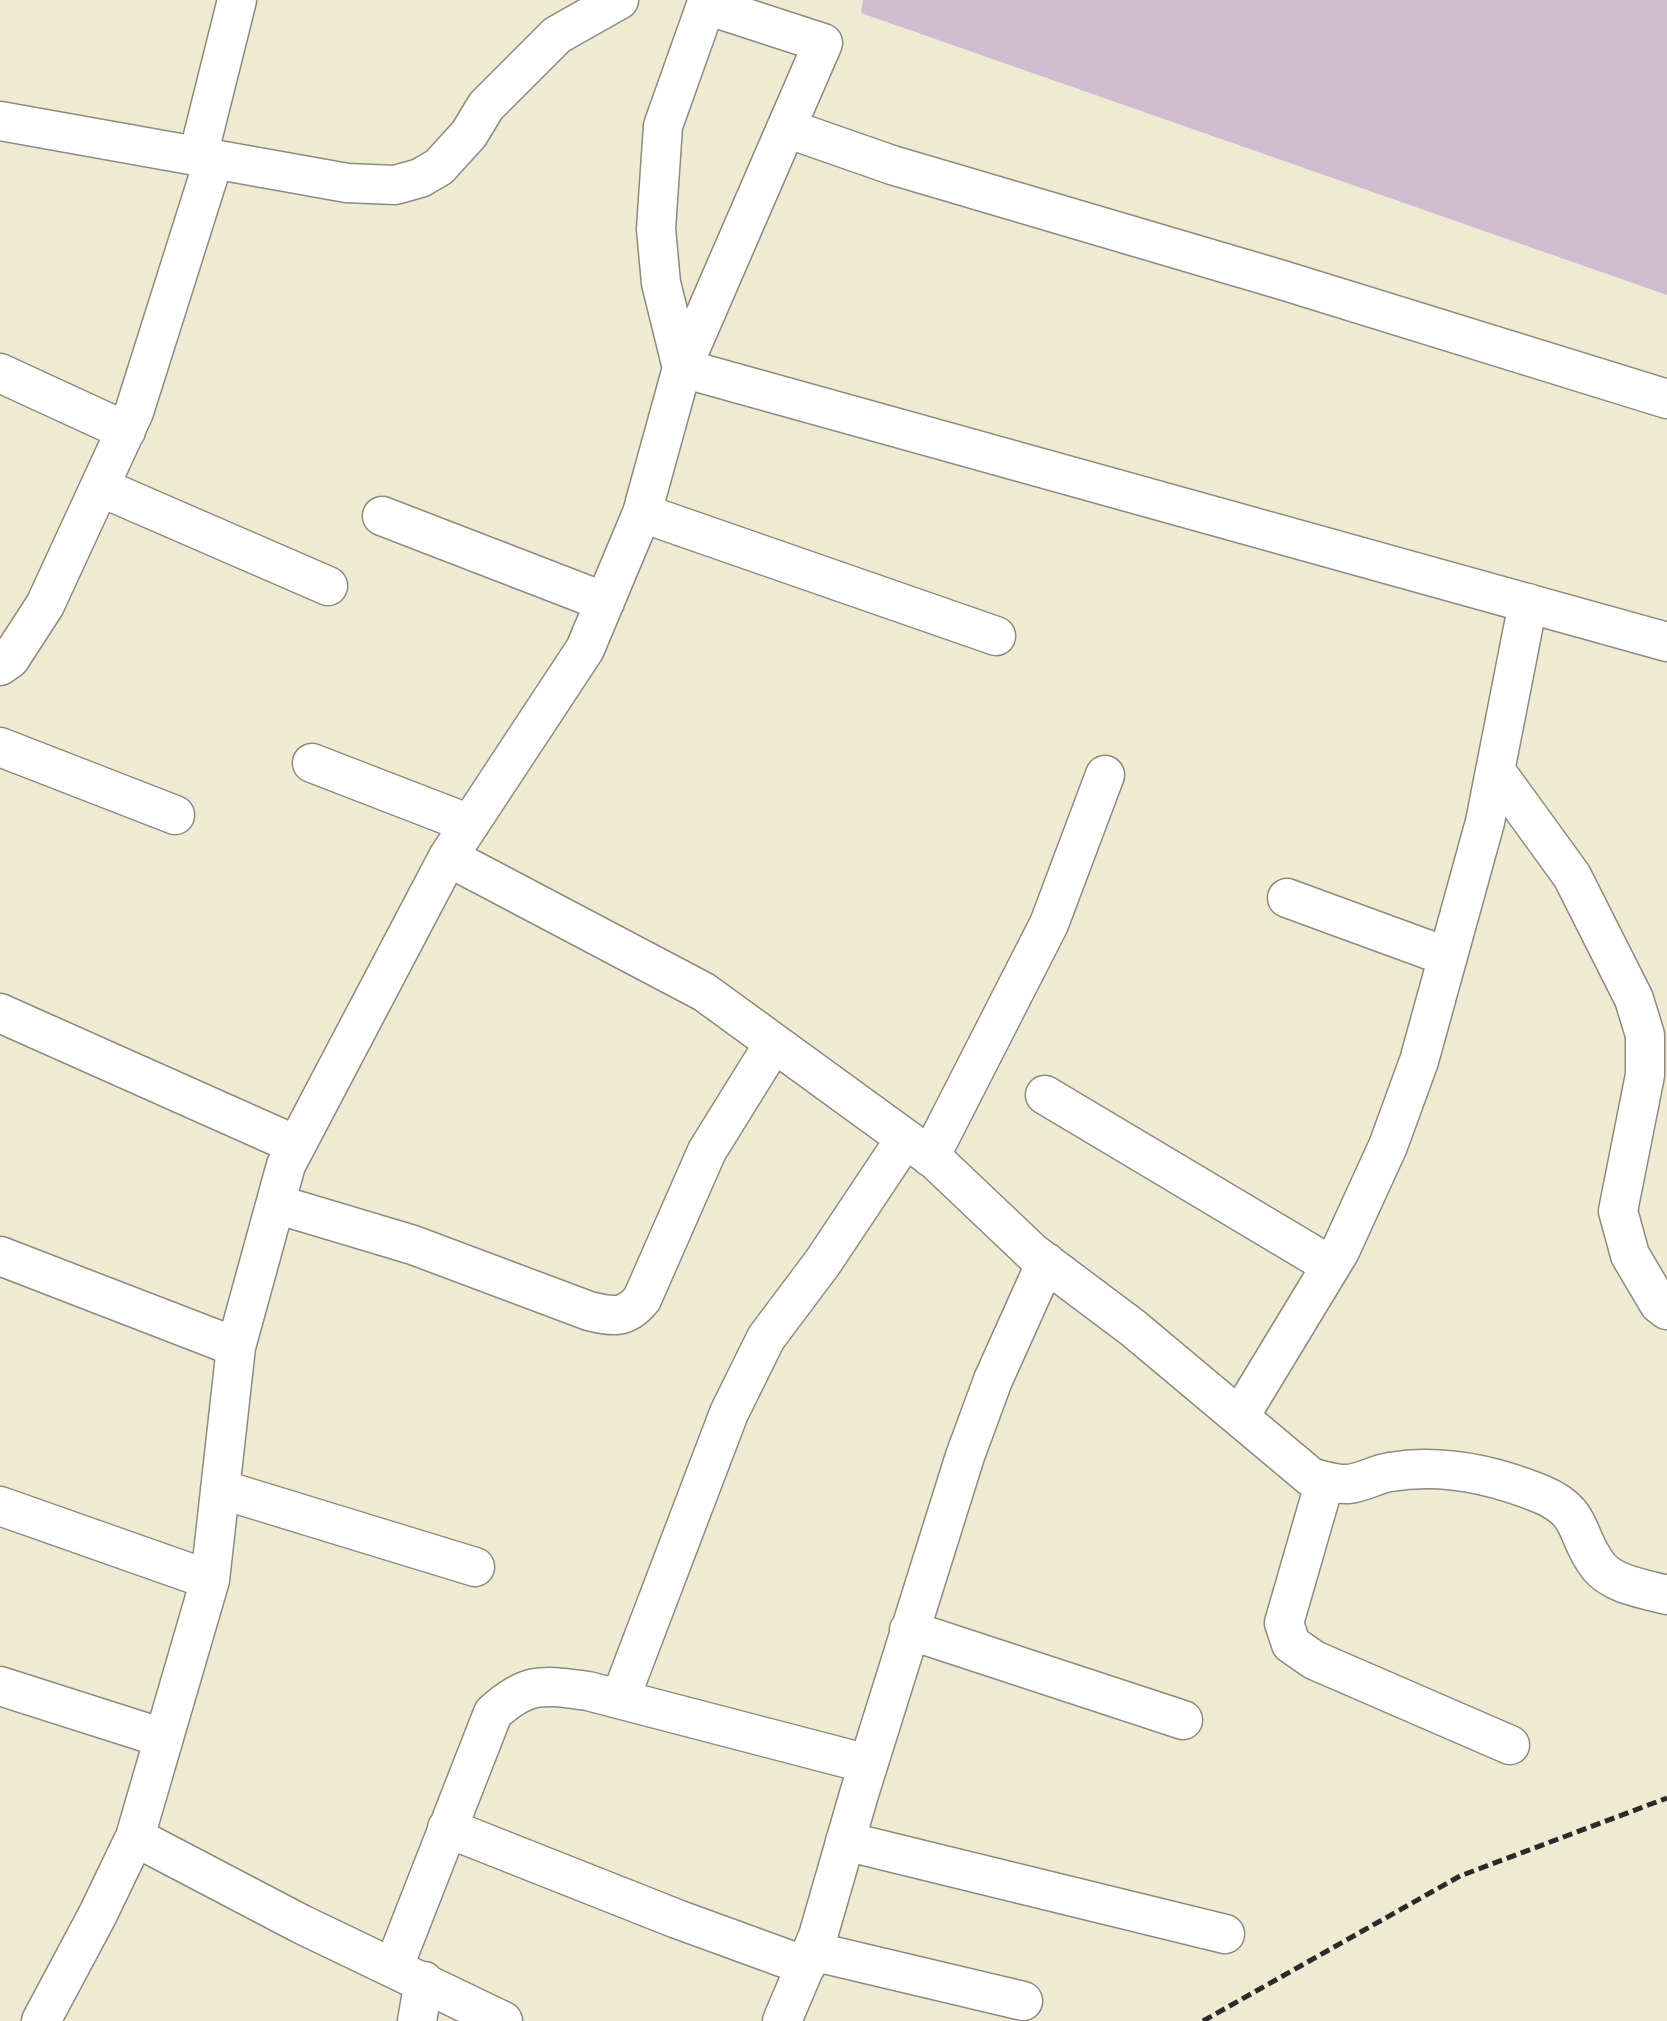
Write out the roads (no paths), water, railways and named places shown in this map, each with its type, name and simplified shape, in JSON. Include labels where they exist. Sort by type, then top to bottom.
[{"type":"street","points":[[0,666],[10,659],[13,629],[46,605],[126,431],[206,158],[237,0]]},
{"type":"street","points":[[0,121],[347,183],[394,185],[420,178],[439,167],[469,134],[486,106],[557,35],[619,0]]},
{"type":"street","points":[[41,2021],[135,1837],[210,1580],[236,1347],[286,1165],[449,857],[585,649],[642,513],[682,368],[823,43],[703,2],[663,126],[656,229],[661,283],[682,368]]},
{"type":"street","points":[[786,128],[892,165],[1282,280],[1667,399]]},
{"type":"street","points":[[682,368],[1667,642]]},
{"type":"street","points":[[0,373],[126,431]]},
{"type":"street","points":[[100,487],[328,586]]},
{"type":"street","points":[[642,513],[996,636]]},
{"type":"street","points":[[382,516],[605,601]]},
{"type":"street","points":[[1240,1416],[1330,1265],[1388,1146],[1419,1061],[1485,822],[1528,603]]},
{"type":"street","points":[[0,747],[175,815]]},
{"type":"street","points":[[312,763],[470,824]]},
{"type":"street","points":[[1495,770],[1572,876],[1634,999],[1645,1035],[1645,1075],[1618,1212],[1630,1255],[1659,1304],[1667,1310]]},
{"type":"street","points":[[620,1699],[729,1413],[766,1338],[823,1262],[918,1148],[1049,924],[1105,775]]},
{"type":"street","points":[[449,857],[704,992],[918,1148],[1046,1262],[1133,1328],[1311,1478],[1349,1484],[1390,1472],[1431,1468],[1481,1474],[1541,1494],[1560,1504],[1573,1515],[1598,1566],[1605,1573],[1625,1583],[1667,1595]]},
{"type":"street","points":[[1287,898],[1448,957]]},
{"type":"street","points":[[0,1013],[296,1145]]},
{"type":"street","points":[[276,1204],[413,1245],[589,1311],[614,1317],[625,1315],[642,1298],[707,1151],[774,1043]]},
{"type":"street","points":[[1045,1095],[1330,1265]]},
{"type":"street","points":[[0,1256],[236,1347]]},
{"type":"street","points":[[782,2021],[809,1958],[909,1630],[993,1380],[1046,1262]]},
{"type":"street","points":[[1325,1481],[1284,1623],[1291,1644],[1314,1660],[1510,1745]]},
{"type":"street","points":[[220,1489],[475,1567]]},
{"type":"street","points":[[0,1506],[210,1580]]},
{"type":"street","points":[[909,1630],[1182,1720]]},
{"type":"street","points":[[417,2021],[409,1973],[447,1828],[493,1713],[514,1694],[545,1685],[620,1699],[868,1764]]},
{"type":"street","points":[[0,1686],[163,1738]]},
{"type":"street","points":[[447,1828],[677,1919],[809,1958],[1023,2001]]},
{"type":"street","points":[[135,1837],[301,1924],[409,1973],[503,2021]]},
{"type":"street","points":[[845,1841],[1225,1934]]},
{"type":"railway","points":[[1203,2021],[1460,1876],[1667,1798]]}]
